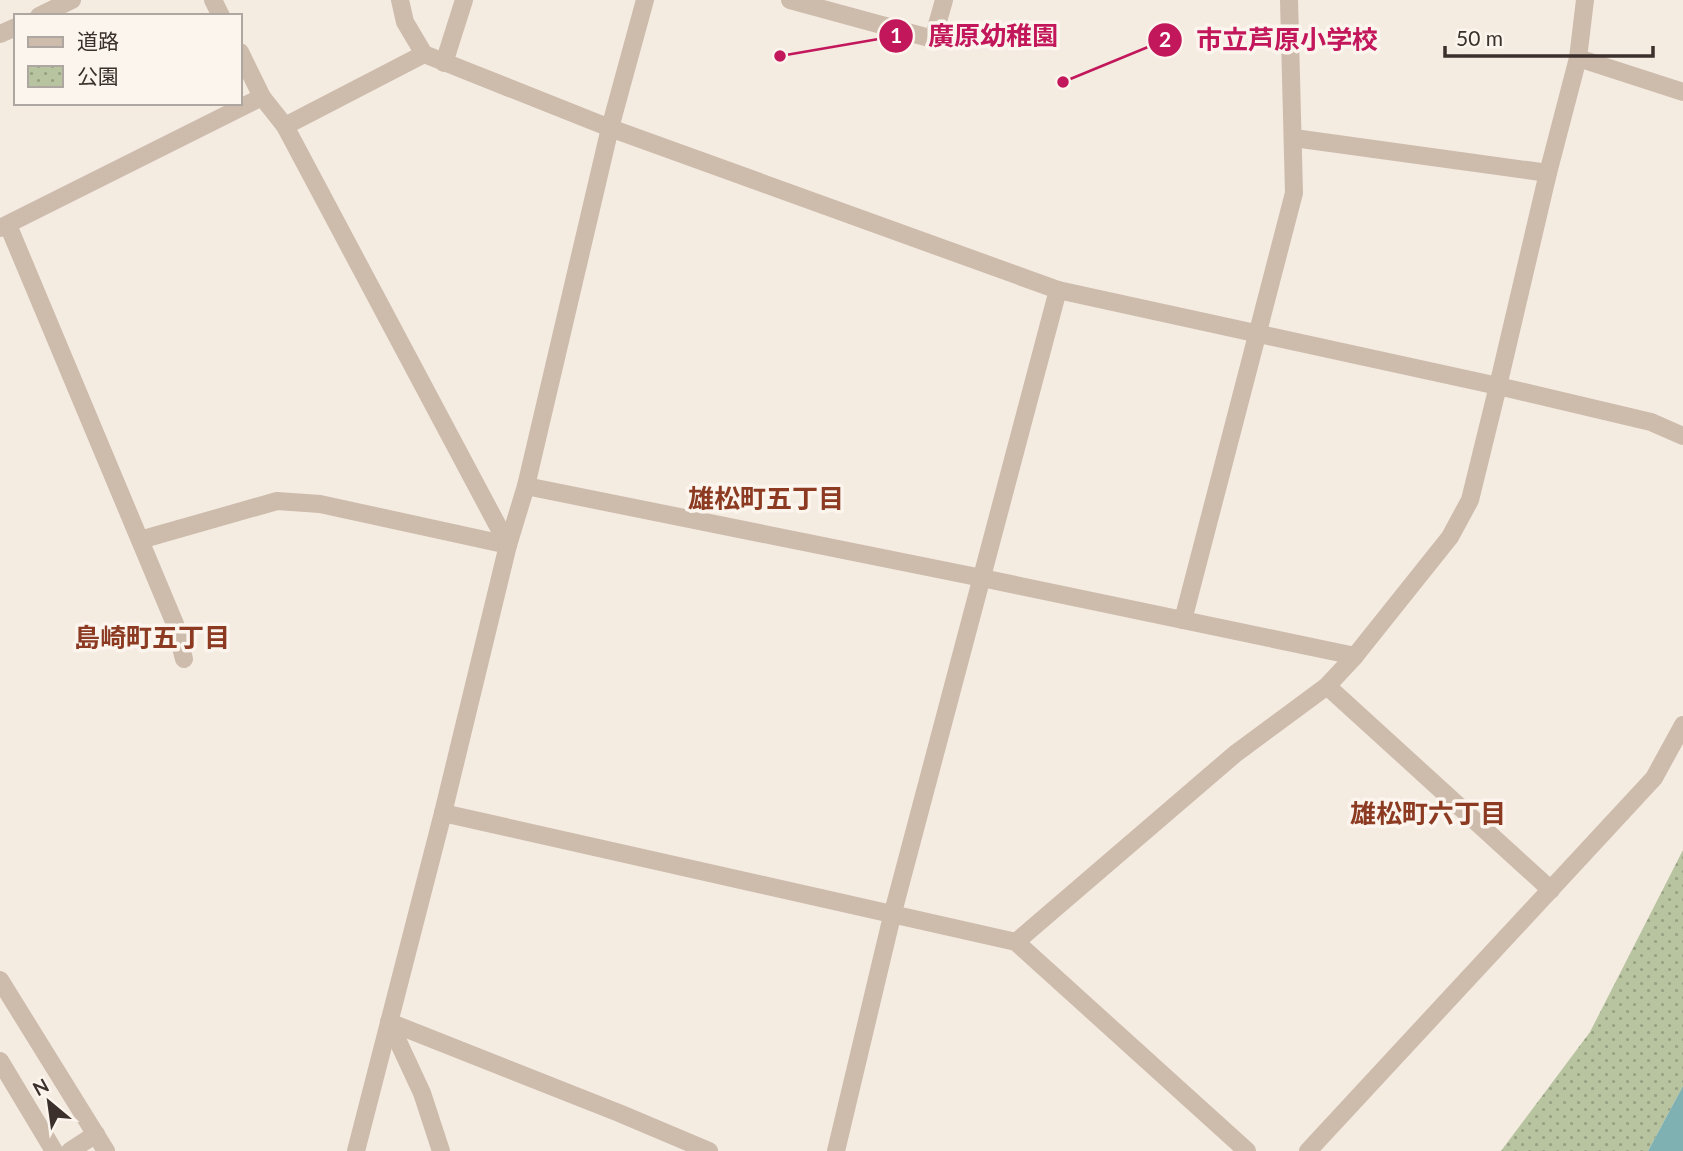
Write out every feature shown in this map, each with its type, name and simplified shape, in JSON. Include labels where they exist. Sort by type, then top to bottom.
[{"type":"street","points":[[43,14],[72,0]]},
{"type":"street","points":[[400,0],[405,22],[424,54],[610,128],[1058,290],[1499,386],[1651,422],[1683,436]]},
{"type":"street","points":[[444,62],[464,0]]},
{"type":"street","points":[[356,1151],[443,813],[508,545],[526,486],[610,128],[645,0]]},
{"type":"street","points":[[790,0],[933,39],[944,0]]},
{"type":"street","points":[[1183,620],[1294,193],[1289,0]]},
{"type":"street","points":[[1016,942],[1236,754],[1327,687],[1450,537],[1470,500],[1499,386],[1548,173],[1578,58],[1585,0]]},
{"type":"street","points":[[285,127],[424,54]]},
{"type":"street","points":[[242,56],[262,97],[285,127],[508,545]]},
{"type":"street","points":[[1578,58],[1683,92]]},
{"type":"street","points":[[184,660],[175,624],[4,227],[262,97]]},
{"type":"street","points":[[1294,138],[1548,173]]},
{"type":"street","points":[[836,1151],[892,916],[1058,290]]},
{"type":"street","points":[[526,486],[1355,656]]},
{"type":"street","points":[[140,540],[277,501],[320,505],[508,545]]},
{"type":"street","points":[[1327,687],[1551,890]]},
{"type":"street","points":[[1308,1151],[1654,778],[1683,725]]},
{"type":"street","points":[[443,813],[1016,942],[1247,1151]]},
{"type":"street","points":[[0,980],[106,1151]]},
{"type":"street","points":[[389,1022],[422,1093],[441,1151]]},
{"type":"street","points":[[389,1022],[709,1151]]},
{"type":"street","points":[[0,1061],[54,1151]]},
{"type":"street","points":[[70,1151],[96,1134]]},
{"type":"green space","points":[[1683,850],[1683,1086],[1648,1151],[1501,1151],[1590,1032]]},
{"type":"water","points":[[1683,1086],[1683,1151],[1648,1151]]},
{"type":"place","name":"廣原幼稚園","points":[[780,56]]},
{"type":"place","name":"市立芦原小学校","points":[[1063,82]]},
{"type":"district","name":"雄松町五丁目","points":[[766,499]]},
{"type":"district","name":"島崎町五丁目","points":[[152,638]]},
{"type":"district","name":"雄松町六丁目","points":[[1428,814]]}]
